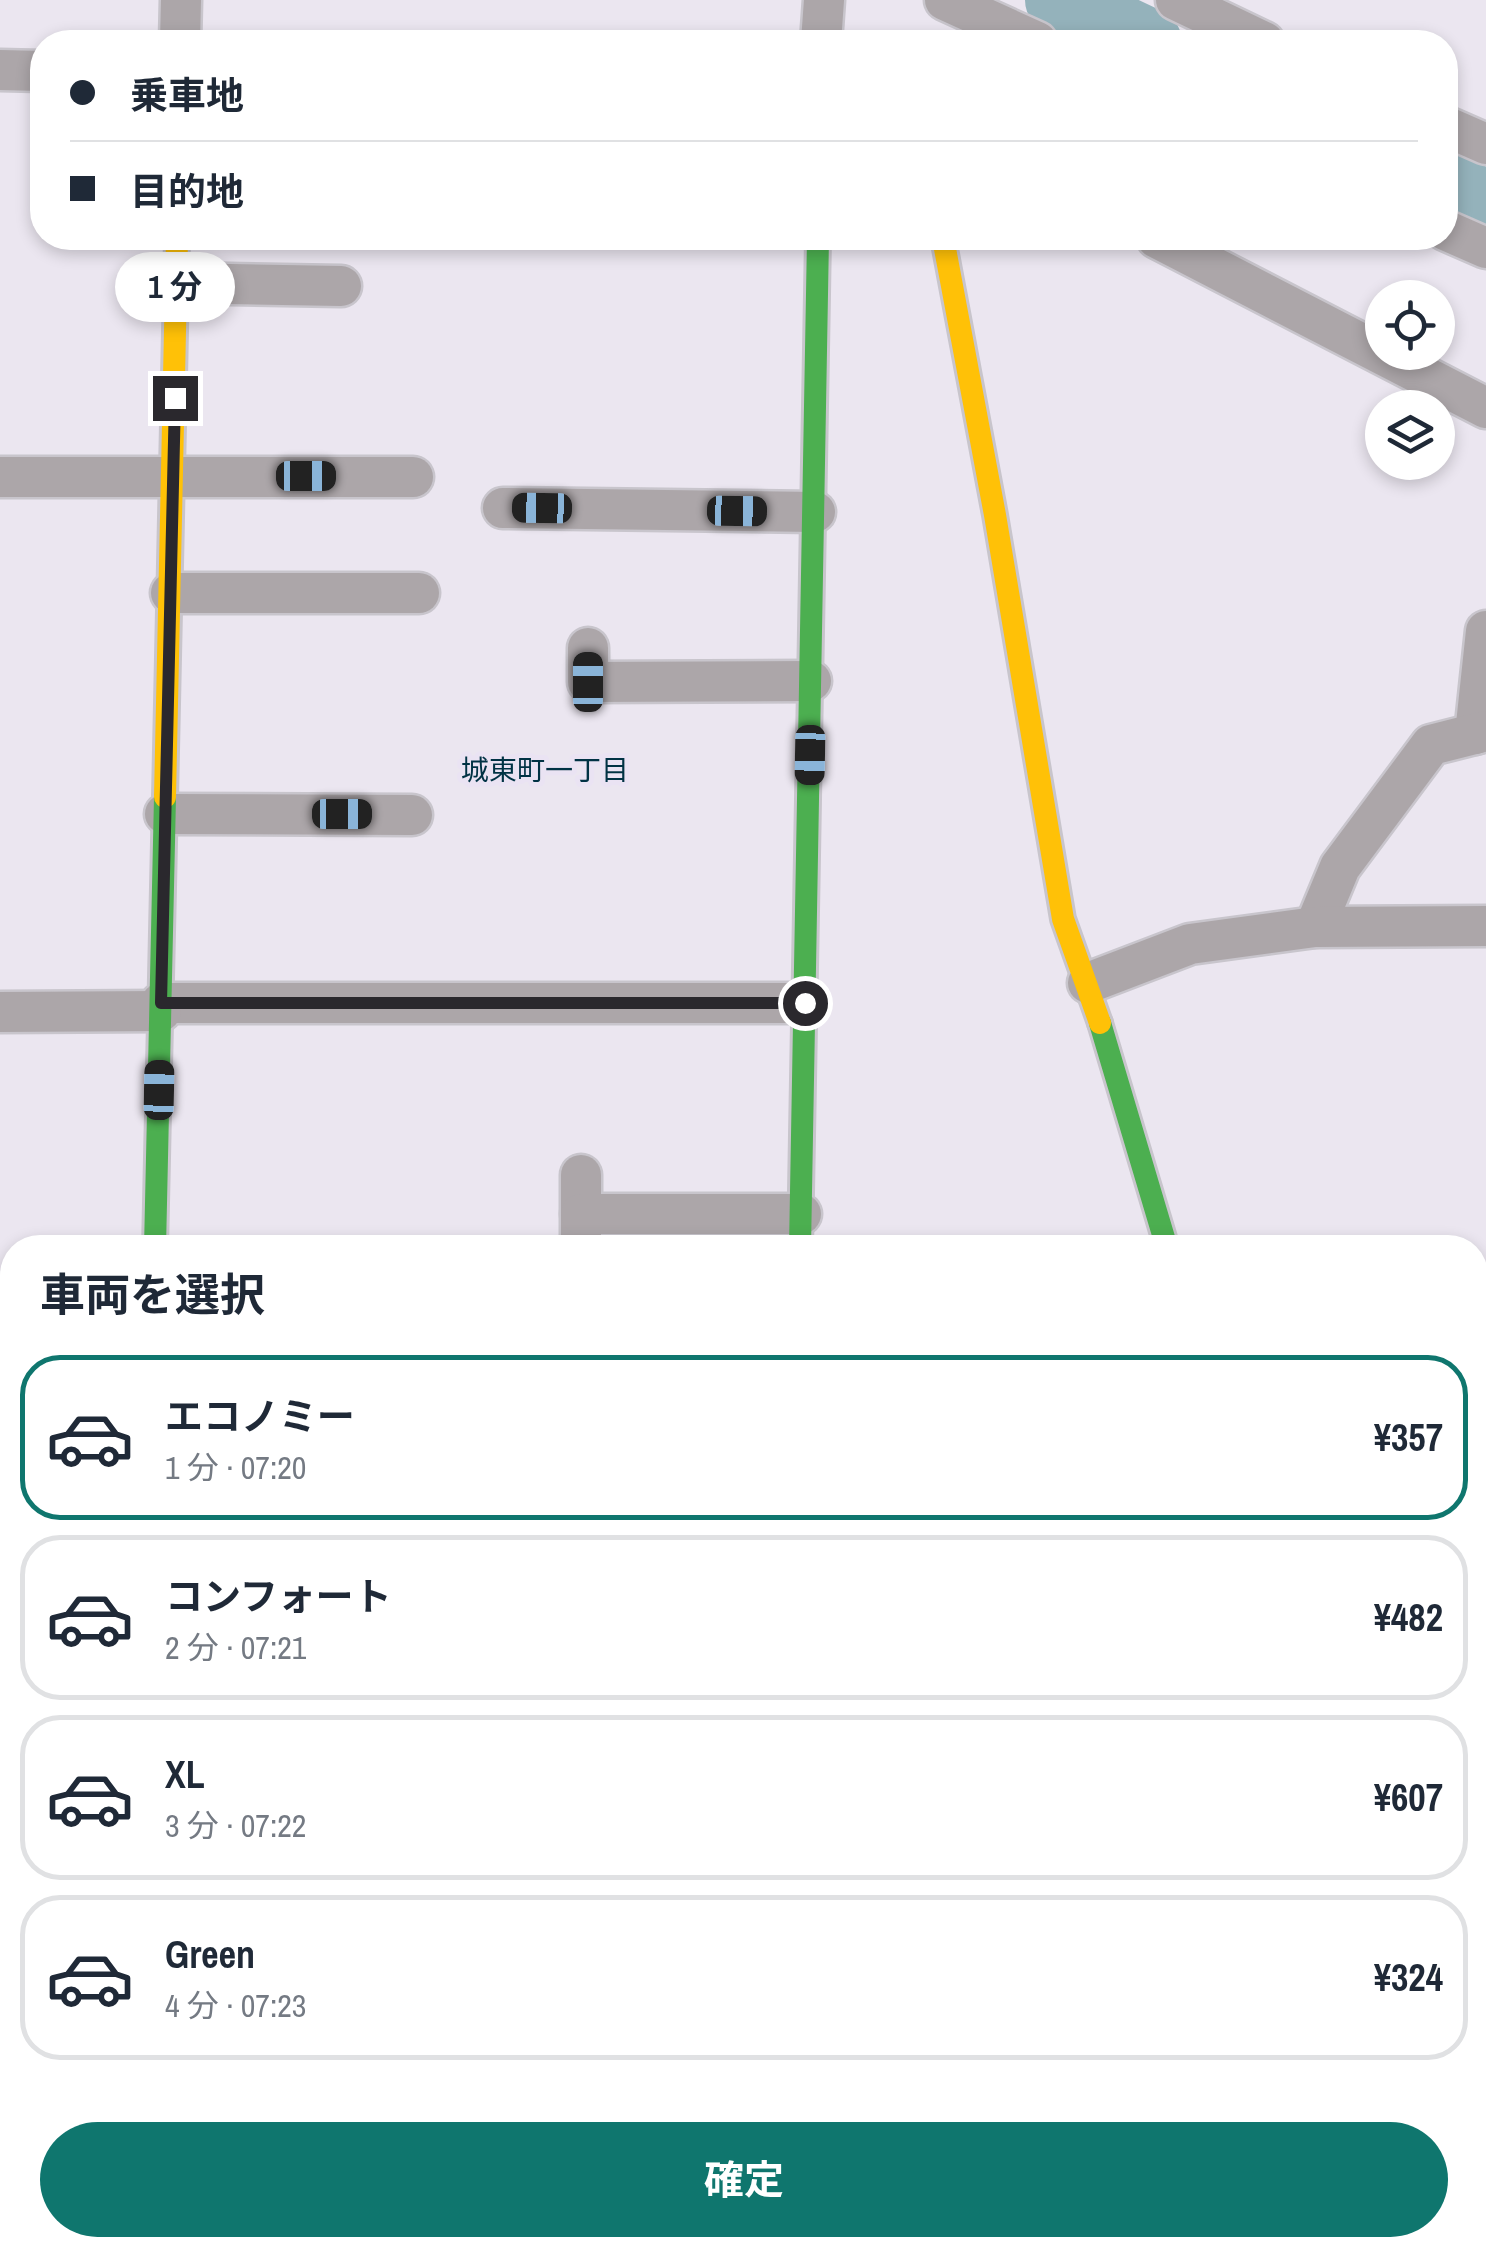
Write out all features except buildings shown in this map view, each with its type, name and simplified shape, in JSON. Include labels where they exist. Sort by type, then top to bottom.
[{"type":"street","points":[[180,0],[180,30]]},
{"type":"street","points":[[822,30],[824,0]]},
{"type":"street","points":[[945,0],[1011,30]]},
{"type":"street","points":[[1176,0],[1239,30]]},
{"type":"street","points":[[0,70],[30,70]]},
{"type":"street","points":[[1458,132],[1486,144]]},
{"type":"street","points":[[1458,236],[1486,248]]},
{"type":"street","points":[[155,1235],[177,250]]},
{"type":"street","points":[[581,1212],[800,1231],[818,250]]},
{"type":"street","points":[[945,250],[995,515],[1063,919],[1088,983],[1163,1235]]},
{"type":"street","points":[[1180,250],[1486,408]]},
{"type":"street","points":[[176,283],[341,286]]},
{"type":"street","points":[[0,477],[174,475],[340,459],[413,478]]},
{"type":"street","points":[[503,508],[814,512]]},
{"type":"street","points":[[170,593],[419,592]]},
{"type":"street","points":[[1315,927],[1340,867],[1412,739],[1431,745],[1480,733],[1486,631]]},
{"type":"street","points":[[588,648],[588,682],[811,682]]},
{"type":"street","points":[[165,814],[412,814]]},
{"type":"street","points":[[1088,983],[1190,944],[1315,927],[1486,926]]},
{"type":"street","points":[[0,1012],[161,1007],[805,1003]]},
{"type":"waterway","points":[[1059,0],[1123,30]]},
{"type":"waterway","points":[[1458,191],[1486,204]]},
{"type":"traffic: fast","points":[[800,1235],[818,250]]},
{"type":"traffic: fast","points":[[155,1235],[165,797]]},
{"type":"traffic: fast","points":[[1100,1023],[1163,1235]]},
{"type":"traffic: slow","points":[[165,797],[177,250]]},
{"type":"traffic: slow","points":[[945,250],[995,515],[1063,919],[1100,1023]]},
{"type":"district","name":"城東町一丁目","points":[[545,770]]},
{"type":"route","points":[[175,398],[161,1003],[805,1003]]}]
